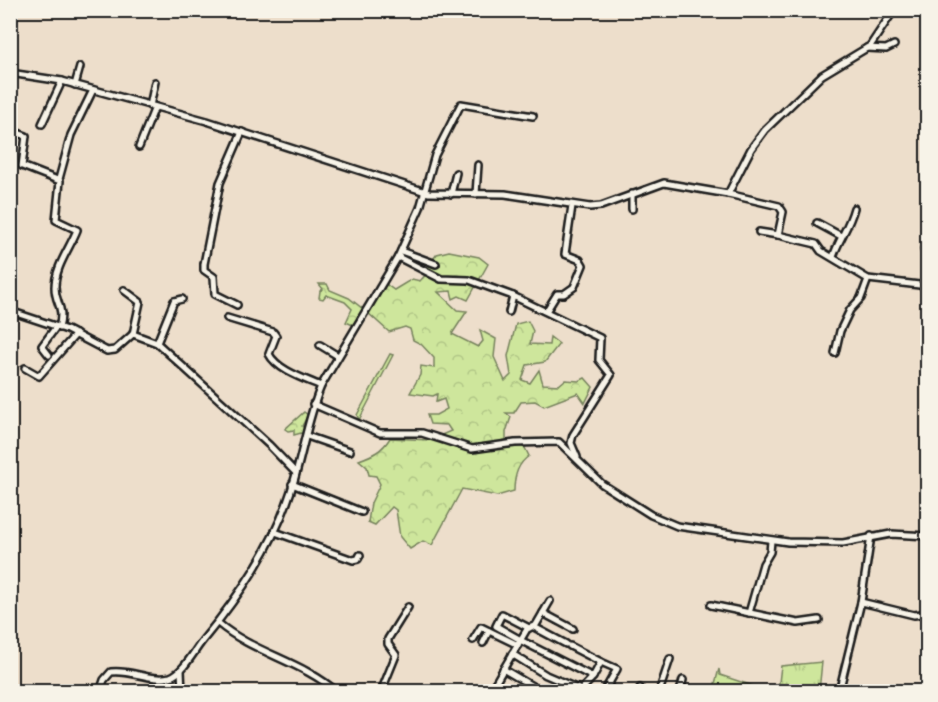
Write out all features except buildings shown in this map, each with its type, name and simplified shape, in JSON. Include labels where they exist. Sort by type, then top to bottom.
[{"type":"street","points":[[728,194],[751,149],[765,130],[822,75],[867,48],[894,10]]},
{"type":"street","points":[[867,48],[886,49],[894,45]]},
{"type":"street","points":[[75,85],[81,68]]},
{"type":"street","points":[[10,73],[62,81],[242,132],[425,192],[510,195],[572,206],[601,206],[664,183],[779,206],[783,212],[778,235]]},
{"type":"street","points":[[42,124],[62,81]]},
{"type":"street","points":[[139,147],[152,107],[155,82]]},
{"type":"street","points":[[49,355],[42,346],[58,328],[63,310],[55,291],[56,281],[77,230],[56,220],[59,179],[71,135],[93,90]]},
{"type":"street","points":[[100,692],[104,680],[111,672],[129,672],[166,678],[181,670],[259,565],[275,532],[292,484],[307,436],[313,405],[321,386],[398,257],[425,192],[435,155],[461,104],[533,116]]},
{"type":"street","points":[[10,130],[26,136],[23,167],[59,179]]},
{"type":"street","points":[[237,305],[214,293],[214,277],[204,270],[204,264],[220,183],[242,132]]},
{"type":"street","points":[[476,194],[478,165]]},
{"type":"street","points":[[451,194],[456,173]]},
{"type":"street","points":[[632,194],[632,209]]},
{"type":"street","points":[[547,310],[557,294],[564,294],[573,287],[583,265],[580,260],[565,254],[572,206]]},
{"type":"street","points":[[833,257],[841,236],[846,232],[854,208]]},
{"type":"street","points":[[817,223],[841,236]]},
{"type":"street","points":[[759,232],[812,243],[821,251],[868,279],[927,286]]},
{"type":"street","points":[[927,246],[924,249],[927,265]]},
{"type":"street","points":[[400,251],[436,264]]},
{"type":"street","points":[[398,257],[441,279],[469,280],[513,296],[547,310],[600,338],[598,360],[611,372],[571,439],[578,458]]},
{"type":"street","points":[[835,353],[840,331],[850,310],[861,298],[868,279]]},
{"type":"street","points":[[10,311],[76,334],[111,351],[133,334],[140,303],[124,290]]},
{"type":"street","points":[[509,312],[513,296]]},
{"type":"street","points":[[157,343],[174,301],[182,299]]},
{"type":"street","points":[[227,318],[273,332],[276,336],[269,354],[271,359],[293,373],[321,386]]},
{"type":"street","points":[[25,368],[39,376],[76,334]]},
{"type":"street","points":[[133,334],[157,343],[278,453],[295,472]]},
{"type":"street","points":[[320,345],[338,356]]},
{"type":"street","points":[[313,405],[380,433],[422,433],[472,449],[515,443],[559,442],[603,484],[665,522],[706,532],[771,541],[831,544],[871,536],[904,534],[927,536]]},
{"type":"street","points":[[307,436],[350,452]]},
{"type":"street","points":[[292,484],[362,512]]},
{"type":"street","points":[[275,532],[353,560],[358,559],[360,555]]},
{"type":"street","points":[[839,692],[861,602],[871,536]]},
{"type":"street","points":[[749,613],[763,564],[770,552],[771,541]]},
{"type":"street","points":[[490,692],[519,641],[543,613],[550,601]]},
{"type":"street","points":[[861,602],[914,615],[927,613]]},
{"type":"street","points":[[711,605],[798,623],[819,620]]},
{"type":"street","points":[[381,692],[396,655],[394,649],[388,644],[388,639],[408,607]]},
{"type":"street","points":[[543,613],[573,629]]},
{"type":"street","points":[[593,677],[519,641],[496,626],[502,614],[617,669],[604,692]]},
{"type":"street","points":[[218,623],[245,640],[313,674],[337,692]]},
{"type":"street","points":[[473,640],[481,627],[489,632],[519,641]]},
{"type":"street","points":[[483,643],[489,632]]},
{"type":"street","points":[[512,654],[546,675],[581,690],[588,690],[601,662]]},
{"type":"street","points":[[659,692],[670,659]]},
{"type":"street","points":[[503,669],[537,689]]},
{"type":"street","points":[[181,670],[182,692]]},
{"type":"street","points":[[680,692],[683,680]]},
{"type":"street","points":[[495,683],[508,692]]},
{"type":"green space","points":[[449,251],[479,257],[488,264],[468,300],[459,296],[453,299],[451,291],[438,292],[457,310],[467,311],[452,334],[478,347],[483,341],[480,330],[496,339],[494,357],[505,381],[511,375],[508,356],[516,324],[528,321],[533,331],[530,344],[549,345],[550,337],[559,344],[545,362],[527,365],[522,380],[530,383],[539,370],[543,384],[559,385],[565,380],[579,381],[585,378],[593,387],[585,403],[578,393],[544,406],[535,401],[521,402],[514,413],[506,413],[511,417],[506,432],[506,441],[525,448],[529,456],[517,471],[514,491],[497,496],[462,489],[432,545],[423,541],[410,549],[400,537],[396,510],[392,507],[375,525],[368,522],[371,503],[380,484],[376,476],[369,475],[367,467],[359,460],[377,452],[390,438],[430,440],[451,431],[447,425],[430,424],[427,415],[436,415],[447,409],[444,399],[436,402],[437,394],[433,396],[410,393],[420,375],[421,366],[434,368],[434,358],[421,344],[413,340],[410,329],[405,327],[389,332],[367,312],[387,279],[387,285],[394,290],[412,279],[420,281],[430,270],[427,267],[437,254]]},
{"type":"green space","points":[[319,284],[327,284],[330,290],[349,298],[363,309],[353,325],[346,322],[352,309],[345,302],[326,295],[323,299],[319,298],[320,291],[323,289]]},
{"type":"green space","points":[[390,354],[393,355],[359,420],[357,415]]},
{"type":"green space","points":[[304,412],[308,415],[302,426],[306,429],[304,435],[301,433],[294,435],[294,430],[285,429]]},
{"type":"green space","points":[[822,662],[819,691],[778,691],[781,666]]},
{"type":"green space","points":[[719,669],[720,675],[762,689],[761,691],[713,691]]}]
